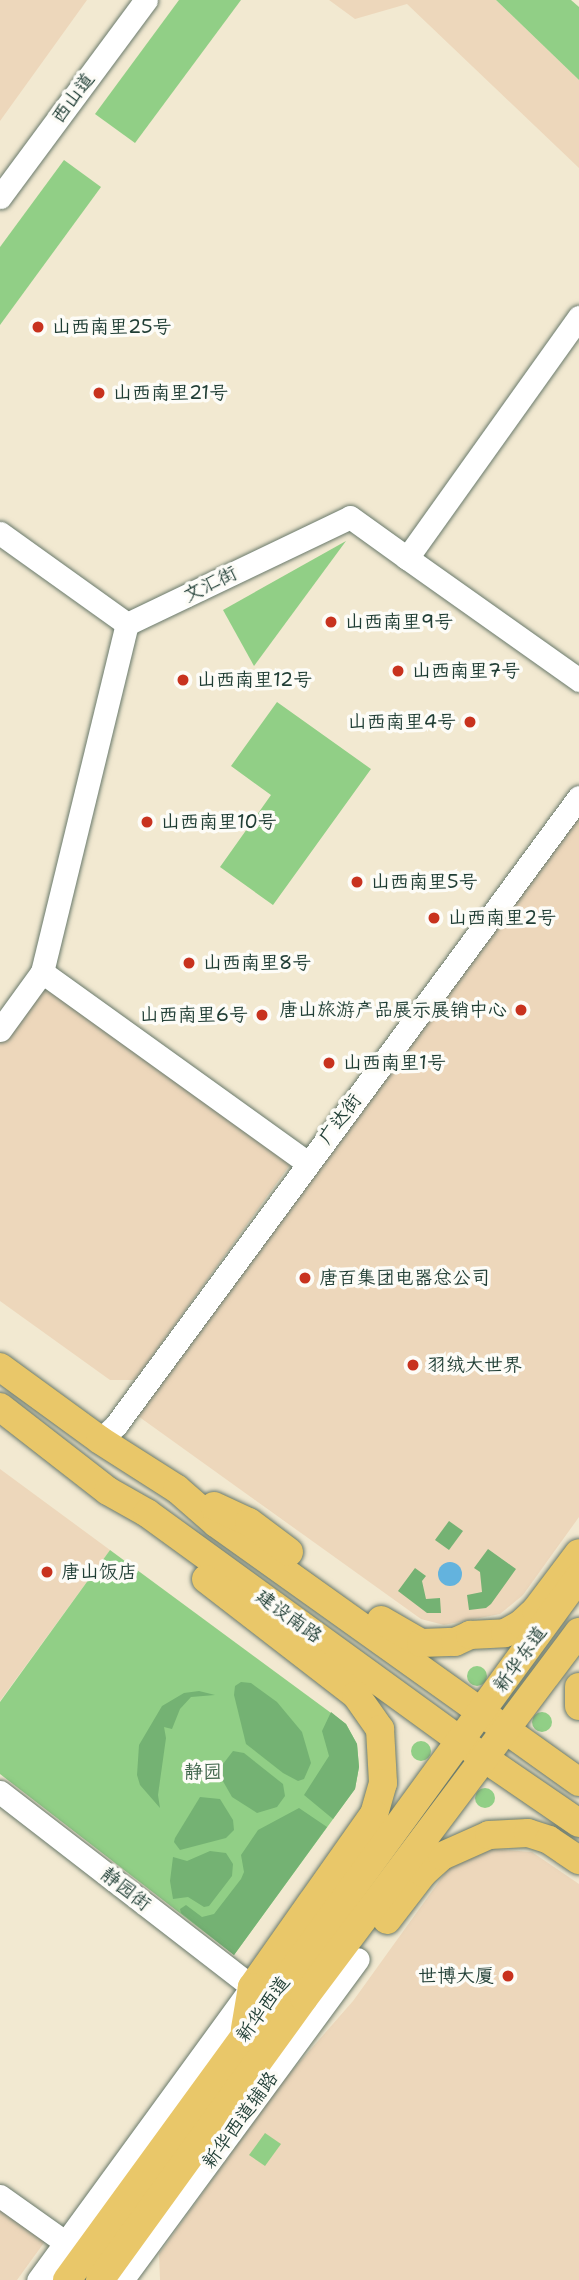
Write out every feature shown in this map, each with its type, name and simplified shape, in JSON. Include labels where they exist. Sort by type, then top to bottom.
[{"type":"main road","name":"建设南路","points":[[0,1367],[100,1440],[177,1489],[216,1523],[579,1782]]},
{"type":"main road","name":"建设南路","points":[[0,1407],[108,1491],[147,1513],[484,1758],[579,1823]]},
{"type":"main road","points":[[177,1489],[249,1522],[398,1632],[421,1643],[455,1642],[470,1635],[505,1633],[521,1624],[536,1610],[579,1553]]},
{"type":"main road","points":[[108,1491],[177,1556],[356,1695],[380,1729],[383,1783],[374,1814],[252,1987],[245,2034]]},
{"type":"main road","name":"新华东道","points":[[460,1740],[579,1577]]},
{"type":"main road","name":"新华东道","points":[[484,1758],[579,1632]]},
{"type":"main road","points":[[579,1687],[579,1706]]},
{"type":"main road","name":"新华西道","points":[[105,2269],[245,2034],[460,1740]]},
{"type":"main road","name":"新华西道","points":[[67,2280],[105,2269],[484,1758]]},
{"type":"main road","points":[[304,1998],[358,1959],[423,1873],[442,1856],[461,1846],[489,1835],[528,1833],[549,1840],[579,1860]]},
{"type":"street","name":"西山道","points":[[0,197],[146,0]]},
{"type":"street","points":[[579,317],[407,558],[579,680]]},
{"type":"street","name":"文汇街","points":[[127,624],[350,517],[407,558]]},
{"type":"street","points":[[0,533],[127,624],[42,972],[0,1030]]},
{"type":"street","name":"广达街","points":[[100,1440],[116,1424],[579,797]]},
{"type":"street","points":[[42,972],[308,1163]]},
{"type":"street","name":"静园街","points":[[0,1792],[252,1987]]},
{"type":"street","name":"新华西道辅路","points":[[38,2280],[105,2269],[358,1959]]},
{"type":"street","name":"新华西道辅路","points":[[105,2269],[252,1987]]},
{"type":"street","points":[[0,2196],[105,2269]]},
{"type":"shaded area","points":[[0,0],[87,0],[0,121]]},
{"type":"shaded area","points":[[329,0],[496,0],[579,80],[579,168],[407,4],[355,19]]},
{"type":"shaded area","points":[[579,815],[579,1517],[523,1595],[500,1614],[444,1625],[421,1619],[138,1416]]},
{"type":"shaded area","points":[[45,979],[294,1159],[135,1380],[110,1380],[0,1301],[0,1040]]},
{"type":"shaded area","name":"唐山饭店","points":[[0,1469],[110,1550],[0,1701]]},
{"type":"shaded area","points":[[491,1849],[532,1852],[579,1884],[579,2280],[160,2280],[159,2254],[283,2081],[353,2001],[448,1869],[456,1861]]},
{"type":"shaded area","points":[[0,2206],[46,2240],[17,2280],[0,2280]]},
{"type":"green space","points":[[179,0],[241,0],[135,143],[95,114]]},
{"type":"green space","points":[[496,0],[571,0],[579,7],[579,80]]},
{"type":"green space","points":[[64,160],[101,187],[0,325],[0,247]]},
{"type":"green space","points":[[346,541],[254,666],[223,610]]},
{"type":"green space","points":[[277,702],[371,769],[273,905],[220,867],[271,795],[231,766]]},
{"type":"green space","points":[[449,1521],[463,1531],[449,1550],[435,1540]]},
{"type":"green space","points":[[488,1549],[516,1569],[491,1604],[486,1608],[469,1610],[467,1595],[482,1592],[480,1572],[474,1568]]},
{"type":"green space","name":"静园","points":[[110,1550],[346,1724],[357,1744],[359,1767],[355,1789],[234,1955],[0,1774],[0,1702]]},
{"type":"green space","points":[[415,1568],[426,1576],[422,1581],[426,1599],[440,1598],[441,1613],[427,1613],[398,1591]]},
{"type":"green space","points":[[473,1666],[481,1666],[487,1676],[481,1686],[473,1686],[467,1680],[467,1672]]},
{"type":"green space","points":[[241,1682],[251,1683],[277,1702],[302,1732],[311,1763],[304,1779],[298,1781],[283,1773],[246,1744],[234,1695],[235,1686]]},
{"type":"green space","points":[[199,1691],[215,1695],[191,1697],[180,1709],[172,1729],[164,1727],[166,1738],[158,1795],[160,1808],[140,1785],[137,1775],[139,1745],[162,1706],[184,1693]]},
{"type":"green space","points":[[331,1712],[346,1724],[357,1744],[359,1767],[355,1789],[333,1819],[304,1795],[329,1756],[322,1731]]},
{"type":"green space","points":[[542,1712],[549,1715],[552,1722],[549,1729],[542,1732],[535,1729],[532,1722],[535,1715]]},
{"type":"green space","points":[[421,1741],[428,1744],[431,1751],[428,1758],[421,1761],[414,1758],[411,1751],[414,1744]]},
{"type":"green space","points":[[233,1751],[244,1753],[283,1784],[285,1796],[277,1807],[257,1813],[232,1797],[220,1776],[223,1764]]},
{"type":"green space","points":[[485,1788],[492,1791],[495,1798],[492,1805],[485,1808],[478,1805],[475,1798],[478,1791]]},
{"type":"green space","points":[[200,1797],[220,1799],[233,1820],[234,1830],[226,1838],[180,1850],[174,1842],[175,1838]]},
{"type":"green space","points":[[299,1808],[327,1827],[234,1955],[181,1913],[180,1909],[186,1905],[202,1917],[214,1914],[241,1879],[244,1872],[241,1855],[258,1830]]},
{"type":"green space","points":[[210,1851],[226,1853],[233,1864],[232,1876],[209,1906],[204,1907],[188,1897],[173,1899],[170,1881],[173,1857],[187,1861]]},
{"type":"green space","points":[[265,2133],[281,2144],[265,2166],[249,2155]]},
{"type":"water","points":[[450,1562],[461,1569],[462,1574],[455,1585],[450,1586],[439,1579],[438,1574],[445,1563]]},
{"type":"place","name":"山西南里25号","points":[[38,327]]},
{"type":"place","name":"山西南里21号","points":[[99,393]]},
{"type":"place","name":"山西南里9号","points":[[331,622]]},
{"type":"place","name":"山西南里7号","points":[[398,671]]},
{"type":"place","name":"山西南里12号","points":[[183,680]]},
{"type":"place","name":"山西南里4号","points":[[470,722]]},
{"type":"place","name":"山西南里10号","points":[[147,822]]},
{"type":"place","name":"山西南里5号","points":[[357,882]]},
{"type":"place","name":"山西南里2号","points":[[434,918]]},
{"type":"place","name":"山西南里8号","points":[[189,963]]},
{"type":"place","name":"唐山旅游产品展示展销中心","points":[[521,1010]]},
{"type":"place","name":"山西南里6号","points":[[262,1015]]},
{"type":"place","name":"山西南里1号","points":[[329,1063]]},
{"type":"place","name":"唐百集团电器总公司","points":[[305,1278]]},
{"type":"place","name":"羽绒大世界","points":[[413,1365]]},
{"type":"place","name":"唐山饭店","points":[[47,1572]]},
{"type":"place","name":"世博大厦","points":[[508,1976]]}]
